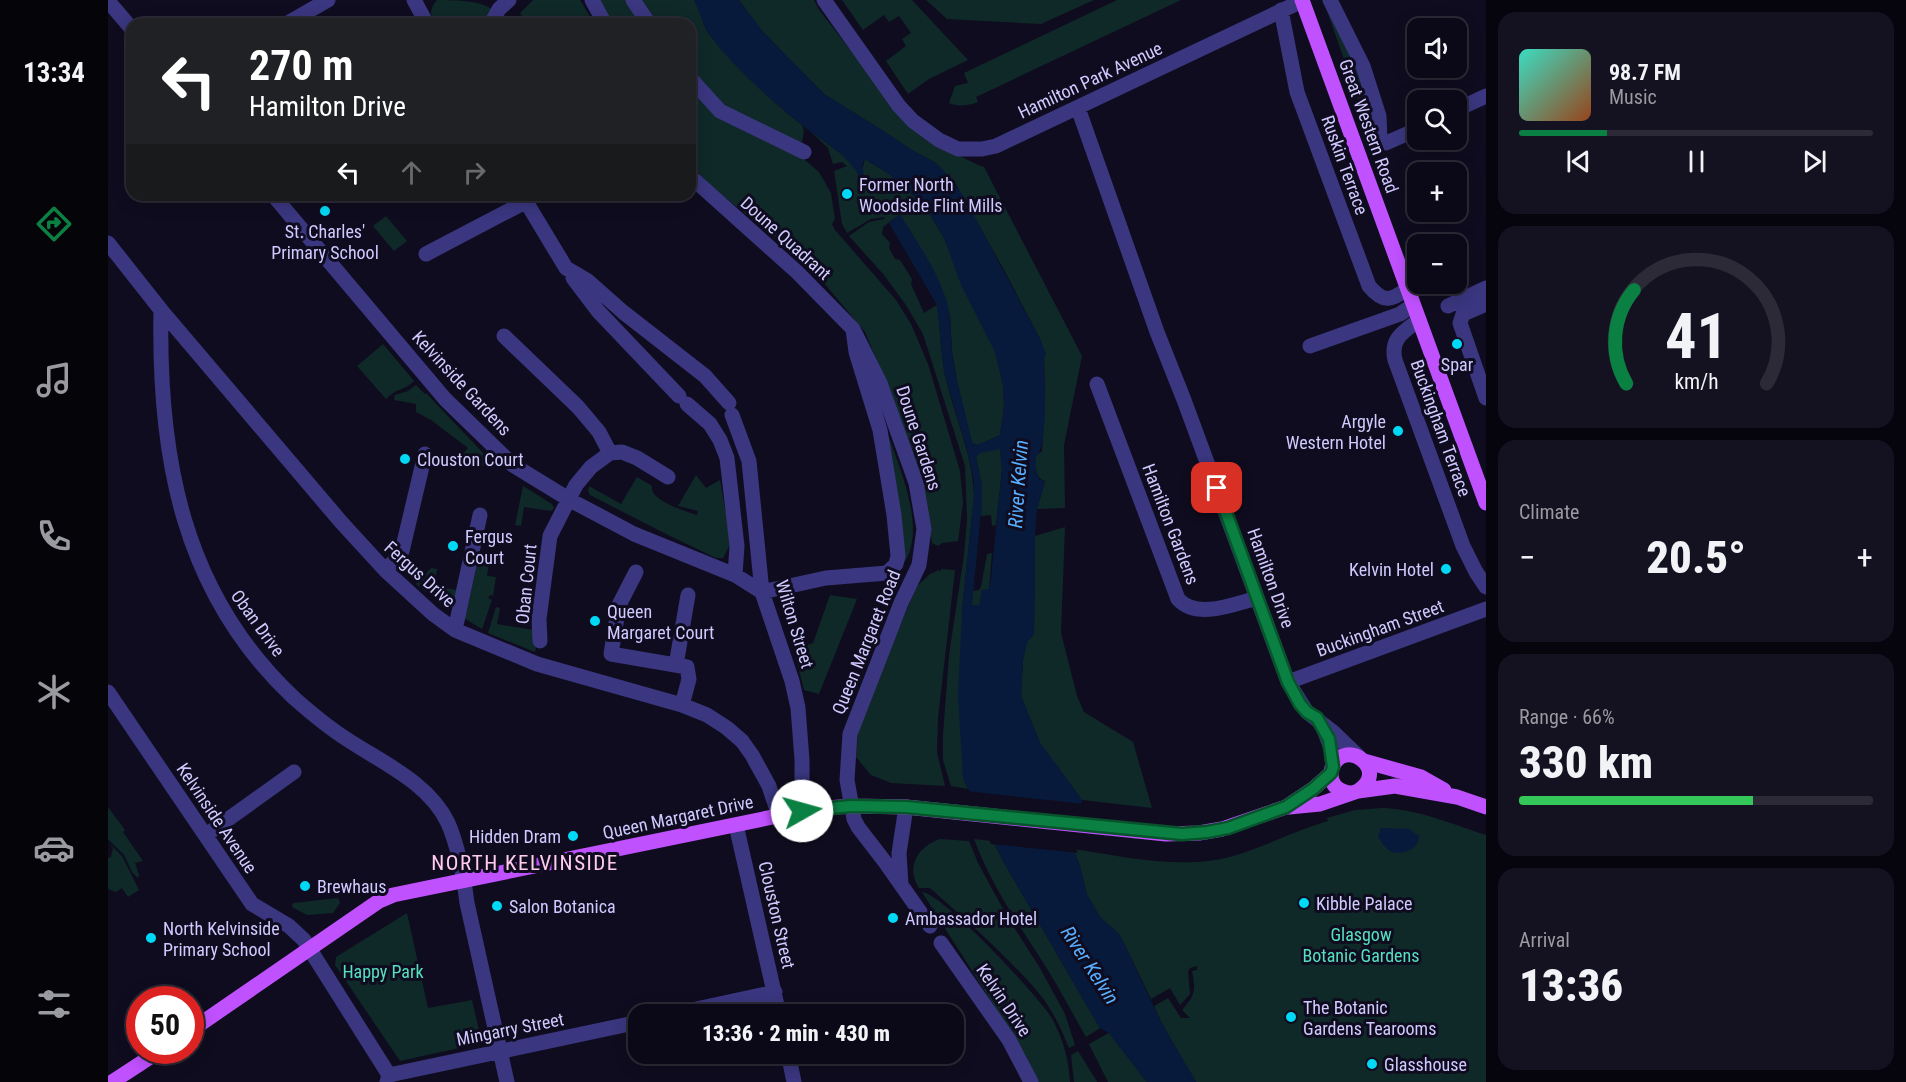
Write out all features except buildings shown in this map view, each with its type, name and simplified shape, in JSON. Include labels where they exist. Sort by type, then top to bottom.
[{"type":"main road","name":"Great Western Road","points":[[1302,0],[1407,289]]},
{"type":"main road","name":"Great Western Road","points":[[1409,294],[1486,503]]},
{"type":"main road","name":"Queen Margaret Drive","points":[[204,1021],[384,898],[802,811],[851,806],[906,807],[1155,832],[1182,834],[1214,831],[1286,807],[1313,789],[1332,770],[1336,761],[1347,755],[1421,777],[1457,797]]},
{"type":"main road","points":[[1332,770],[1332,780],[1340,790],[1355,792],[1367,783],[1369,778],[1368,766],[1362,759]]},
{"type":"main road","name":"Queen Margaret Drive","points":[[1286,807],[1320,804],[1355,792],[1395,786],[1457,797],[1486,807]]},
{"type":"main road","points":[[112,1082],[140,1064]]},
{"type":"street","points":[[296,18],[328,0]]},
{"type":"street","points":[[414,0],[424,18]]},
{"type":"street","points":[[494,18],[499,9],[509,0]]},
{"type":"street","points":[[592,0],[602,18]]},
{"type":"street","points":[[633,0],[645,18]]},
{"type":"street","name":"Hamilton Park Avenue","points":[[824,0],[899,106],[939,140],[958,149],[969,150],[996,146],[1302,0]]},
{"type":"street","points":[[1330,0],[1363,66],[1379,116],[1380,140],[1386,143],[1407,134]]},
{"type":"street","points":[[108,1],[126,22]]},
{"type":"street","name":"Ruskin Terrace","points":[[1281,10],[1297,92],[1369,286],[1382,297],[1390,299],[1407,289]]},
{"type":"street","points":[[696,85],[720,111],[804,152]]},
{"type":"street","points":[[1467,105],[1486,96]]},
{"type":"street","name":"Hamilton Drive","points":[[1078,108],[1159,338],[1185,400],[1288,682],[1307,712],[1317,718],[1362,759]]},
{"type":"street","name":"Doune Quadrant","points":[[696,181],[797,272],[853,329]]},
{"type":"street","name":"Kelvinside Gardens","points":[[278,201],[451,405],[513,465],[570,500],[634,534],[735,575],[762,592]]},
{"type":"street","points":[[426,254],[518,201]]},
{"type":"street","name":"Wilton Street","points":[[525,201],[566,268],[598,311],[683,400],[710,424],[720,440],[727,458],[737,546],[735,575]]},
{"type":"street","name":"Fergus Drive","points":[[108,243],[161,310],[341,522],[386,571],[433,614],[455,630],[537,664],[682,705],[707,715],[742,741],[761,769],[779,816]]},
{"type":"street","name":"Wilton Street","points":[[566,268],[588,281],[623,312],[705,376],[731,409],[749,461],[762,592],[792,681],[798,708],[802,760],[802,811]]},
{"type":"street","points":[[1448,306],[1486,288]]},
{"type":"street","points":[[1486,304],[1463,314],[1460,323],[1486,398]]},
{"type":"street","points":[[1310,346],[1400,314],[1413,305]]},
{"type":"street","name":"Oban Drive","points":[[161,310],[160,359],[170,458],[190,542],[216,600],[274,677],[295,698],[345,738],[411,781],[436,805],[448,823],[464,881],[507,1082]]},
{"type":"street","name":"Buckingham Terrace","points":[[1419,320],[1402,332],[1395,341],[1393,352],[1395,360],[1463,546],[1476,573],[1486,587]]},
{"type":"street","points":[[762,592],[825,578],[887,573],[896,564],[898,556],[890,484],[880,430],[856,352],[853,329]]},
{"type":"street","name":"Doune Gardens","points":[[853,329],[880,383],[916,483],[924,529],[919,565]]},
{"type":"street","points":[[504,336],[578,407],[599,432],[610,453],[622,452],[637,458],[668,477]]},
{"type":"street","name":"Hamilton Gardens","points":[[1097,384],[1178,599],[1184,605],[1197,609],[1211,609],[1257,598]]},
{"type":"street","name":"Oban Court","points":[[540,641],[539,620],[550,536],[576,485],[591,467],[610,453]]},
{"type":"street","points":[[386,571],[402,551],[425,454]]},
{"type":"street","points":[[455,630],[480,515]]},
{"type":"street","name":"Queen Margaret Road","points":[[851,806],[847,780],[850,734],[901,603],[919,565]]},
{"type":"street","points":[[636,572],[619,605],[611,654],[687,667],[690,679],[682,705]]},
{"type":"street","points":[[676,665],[688,595]]},
{"type":"street","name":"Buckingham Street","points":[[1288,682],[1486,609]]},
{"type":"street","name":"Kelvinside Avenue","points":[[108,692],[252,904],[289,926],[309,949],[388,1078]]},
{"type":"street","name":"Hamilton Drive","points":[[1317,718],[1329,739],[1332,770]]},
{"type":"street","points":[[206,835],[294,772]]},
{"type":"street","points":[[851,806],[858,827],[930,926]]},
{"type":"street","points":[[901,885],[899,853],[906,807]]},
{"type":"street","name":"Clouston Street","points":[[736,825],[777,1004]]},
{"type":"street","name":"Kelvin Drive","points":[[941,943],[1009,1040],[1031,1082]]},
{"type":"street","points":[[719,1004],[774,992]]},
{"type":"street","name":"Mingarry Street","points":[[388,1078],[628,1024]]},
{"type":"street","points":[[790,1064],[794,1082]]},
{"type":"green space","points":[[437,0],[459,0],[492,9],[487,18],[432,18],[433,6]]},
{"type":"green space","points":[[533,0],[580,0],[591,18],[523,18],[520,13]]},
{"type":"green space","points":[[599,0],[626,0],[638,18],[609,18]]},
{"type":"green space","points":[[638,0],[694,0],[709,34],[728,57],[802,125],[804,131],[802,142],[799,143],[720,107],[696,80],[696,18],[650,18]]},
{"type":"green space","points":[[739,0],[814,0],[872,77],[913,120],[959,155],[984,167],[1082,356],[1064,445],[1065,508],[1037,509],[1045,481],[1039,477],[1036,468],[1036,456],[1042,451],[1045,402],[1044,355],[1040,339],[957,186],[936,163],[824,94],[762,31]]},
{"type":"green space","points":[[842,0],[912,0],[968,60],[929,79],[908,94],[886,61],[906,46],[902,39],[911,33],[899,16],[889,22],[884,15],[863,30]]},
{"type":"green space","points":[[926,0],[1094,0],[1041,24],[947,19]]},
{"type":"green space","points":[[1117,0],[1181,0],[976,97],[978,102],[964,106],[949,103],[955,86],[968,83],[964,73]]},
{"type":"green space","points":[[1323,0],[1343,33],[1370,107],[1372,138]]},
{"type":"green space","points":[[696,87],[799,155],[819,172],[831,193],[835,219],[832,224],[835,230],[896,300],[911,324],[928,364],[960,471],[963,503],[958,541],[942,543],[938,546],[932,543],[926,500],[892,397],[865,332],[824,283],[776,238],[708,184],[696,170]]},
{"type":"green space","points":[[809,130],[852,162],[860,177],[865,159],[889,174],[925,206],[944,238],[995,351],[1003,385],[1004,407],[1000,435],[978,445],[972,443],[957,381],[952,352],[950,315],[896,217],[883,227],[882,234],[890,243],[889,248],[895,259],[900,260],[912,279],[911,284],[924,313],[937,305],[945,373],[971,467],[974,496],[962,610],[963,778],[968,789],[951,786],[943,760],[949,655],[967,519],[965,466],[923,334],[906,305],[884,275],[849,236],[869,222],[885,217],[871,219],[847,233],[842,224],[834,171],[847,166],[842,162],[833,164],[828,148]]},
{"type":"green space","points":[[386,216],[407,241],[394,251],[373,226]]},
{"type":"green space","points":[[383,344],[414,381],[386,399],[357,366]]},
{"type":"green space","points":[[416,385],[501,469],[462,462],[459,459],[468,448],[431,420],[416,412],[416,404],[394,400],[395,395],[408,391]]},
{"type":"green space","points":[[882,418],[910,501],[913,535],[907,558],[901,567]]},
{"type":"green space","points":[[1000,448],[1002,470],[996,525],[992,526],[991,515],[981,516],[982,486],[976,457],[979,453]]},
{"type":"green space","points":[[696,475],[706,488],[720,480],[731,543],[723,558],[716,558],[666,534],[590,495],[588,491],[589,486],[621,504],[637,477],[652,486],[656,496],[662,500],[697,515],[698,511],[678,506]]},
{"type":"green space","points":[[523,486],[552,504],[554,508],[551,511],[524,507],[521,526],[515,525]]},
{"type":"green space","points":[[1065,527],[1061,633],[1077,696],[1084,712],[1133,742],[1152,808],[1082,800],[1040,743],[1021,696],[1023,660],[1027,642],[1034,634],[1035,536]]},
{"type":"green space","points":[[992,553],[989,589],[979,605],[971,605],[973,591],[981,587],[987,554]]},
{"type":"green space","points":[[479,555],[490,557],[487,576],[496,577],[493,596],[490,595],[488,598],[492,600],[482,629],[462,617],[469,601]]},
{"type":"green space","points":[[431,568],[437,569],[434,586],[457,590],[455,599],[444,606],[416,584]]},
{"type":"green space","points":[[941,569],[955,570],[938,718],[937,753],[945,786],[891,783],[871,775],[856,757],[859,723],[917,586],[930,574],[939,570],[941,572]]},
{"type":"green space","points":[[830,595],[857,599],[819,694],[804,690],[794,650],[813,643]]},
{"type":"green space","points":[[496,607],[500,608],[497,624],[533,630],[538,639],[535,652],[488,633]]},
{"type":"green space","points":[[108,807],[143,861],[135,863],[138,878],[132,872],[124,855],[108,839]]},
{"type":"green space","name":"Glasgow Botanic Gardens","points":[[1382,808],[1421,814],[1486,835],[1486,1082],[1196,1082],[1154,1006],[1168,998],[1181,1018],[1190,1018],[1182,1010],[1193,992],[1192,971],[1197,970],[1197,966],[1188,971],[1190,994],[1180,1005],[1170,988],[1151,999],[1120,935],[1100,917],[1087,895],[1073,849],[1155,861],[1217,860],[1249,851],[1328,821],[1327,818],[1355,810]]},
{"type":"green space","points":[[940,839],[969,841],[978,863],[1008,918],[1040,968],[1065,1014],[1075,1045],[1069,1048],[1047,1004],[1012,964],[930,888],[919,888],[913,872],[916,858],[932,842]]},
{"type":"green space","points":[[974,839],[993,841],[1100,1028],[1086,1037],[1002,898]]},
{"type":"green space","points":[[108,842],[122,856],[139,890],[128,897],[122,888],[116,892],[108,889],[108,858],[111,857],[113,848]]},
{"type":"green space","points":[[922,892],[933,897],[970,928],[1012,970],[1045,1008],[1063,1043],[1070,1082],[1036,1082],[1026,1056]]},
{"type":"green space","points":[[338,898],[340,903],[333,913],[307,915],[292,907],[293,903]]},
{"type":"green space","name":"Happy Park","points":[[407,913],[428,1008],[472,1000],[482,1043],[400,1061],[335,965],[336,957]]},
{"type":"green space","points":[[1109,1033],[1147,1082],[1108,1082],[1089,1044]]},
{"type":"green space","points":[[1078,1051],[1097,1082],[1074,1082],[1071,1055]]},
{"type":"water","name":"River Kelvin","points":[[694,0],[739,0],[762,31],[824,94],[936,163],[964,197],[1040,339],[1046,354],[1044,358],[1045,410],[1043,440],[1036,457],[1036,473],[1040,480],[1045,481],[1037,509],[1035,536],[1034,634],[1027,642],[1023,660],[1021,696],[1040,743],[1082,800],[1073,849],[1087,895],[1100,917],[1120,935],[1161,1022],[1196,1082],[1147,1082],[1109,1033],[1100,1028],[1003,861],[963,778],[958,697],[962,610],[974,481],[967,449],[944,373],[937,305],[889,223],[900,214],[942,288],[949,312],[952,353],[959,387],[972,443],[978,445],[1000,435],[1004,407],[1003,385],[995,352],[961,285],[944,238],[925,206],[889,174],[865,159],[862,165],[864,176],[860,177],[848,160],[798,122],[751,81],[728,58],[709,34]],"holes":[[[1000,449],[1002,470],[989,589],[982,590],[979,605],[972,605],[982,501],[982,486],[976,457],[980,453]]]},
{"type":"water","points":[[1381,828],[1409,829],[1419,836],[1418,841],[1410,850],[1401,853],[1392,852],[1378,837]]},
{"type":"pier","points":[[966,791],[1084,804],[1076,849],[1078,853],[991,844]]},
{"type":"place","name":"Former North Woodside Flint Mills","points":[[847,194]]},
{"type":"place","name":"St. Charles' Primary School","points":[[325,211]]},
{"type":"place","name":"Spar","points":[[1457,344]]},
{"type":"place","name":"Argyle Western Hotel","points":[[1398,431]]},
{"type":"place","name":"Clouston Court","points":[[405,459]]},
{"type":"place","name":"Fergus Court","points":[[453,546]]},
{"type":"place","name":"Kelvin Hotel","points":[[1446,569]]},
{"type":"place","name":"Queen Margaret Court","points":[[595,621]]},
{"type":"place","name":"Hidden Dram","points":[[573,836]]},
{"type":"place","name":"Brewhaus","points":[[305,886]]},
{"type":"place","name":"Kibble Palace","points":[[1304,903]]},
{"type":"place","name":"Salon Botanica","points":[[497,906]]},
{"type":"place","name":"Ambassador Hotel","points":[[893,918]]},
{"type":"place","name":"North Kelvinside Primary School","points":[[151,938]]},
{"type":"place","name":"The Botanic Gardens Tearooms","points":[[1291,1017]]},
{"type":"place","name":"Glasshouse","points":[[1372,1064]]},
{"type":"district","name":"NORTH KELVINSIDE","points":[[525,863]]},
{"type":"route","points":[[802,811],[851,806],[906,807],[1182,834],[1228,828],[1286,807],[1313,789],[1331,773],[1333,767],[1329,739],[1317,718],[1300,704],[1288,682],[1217,488]]}]
